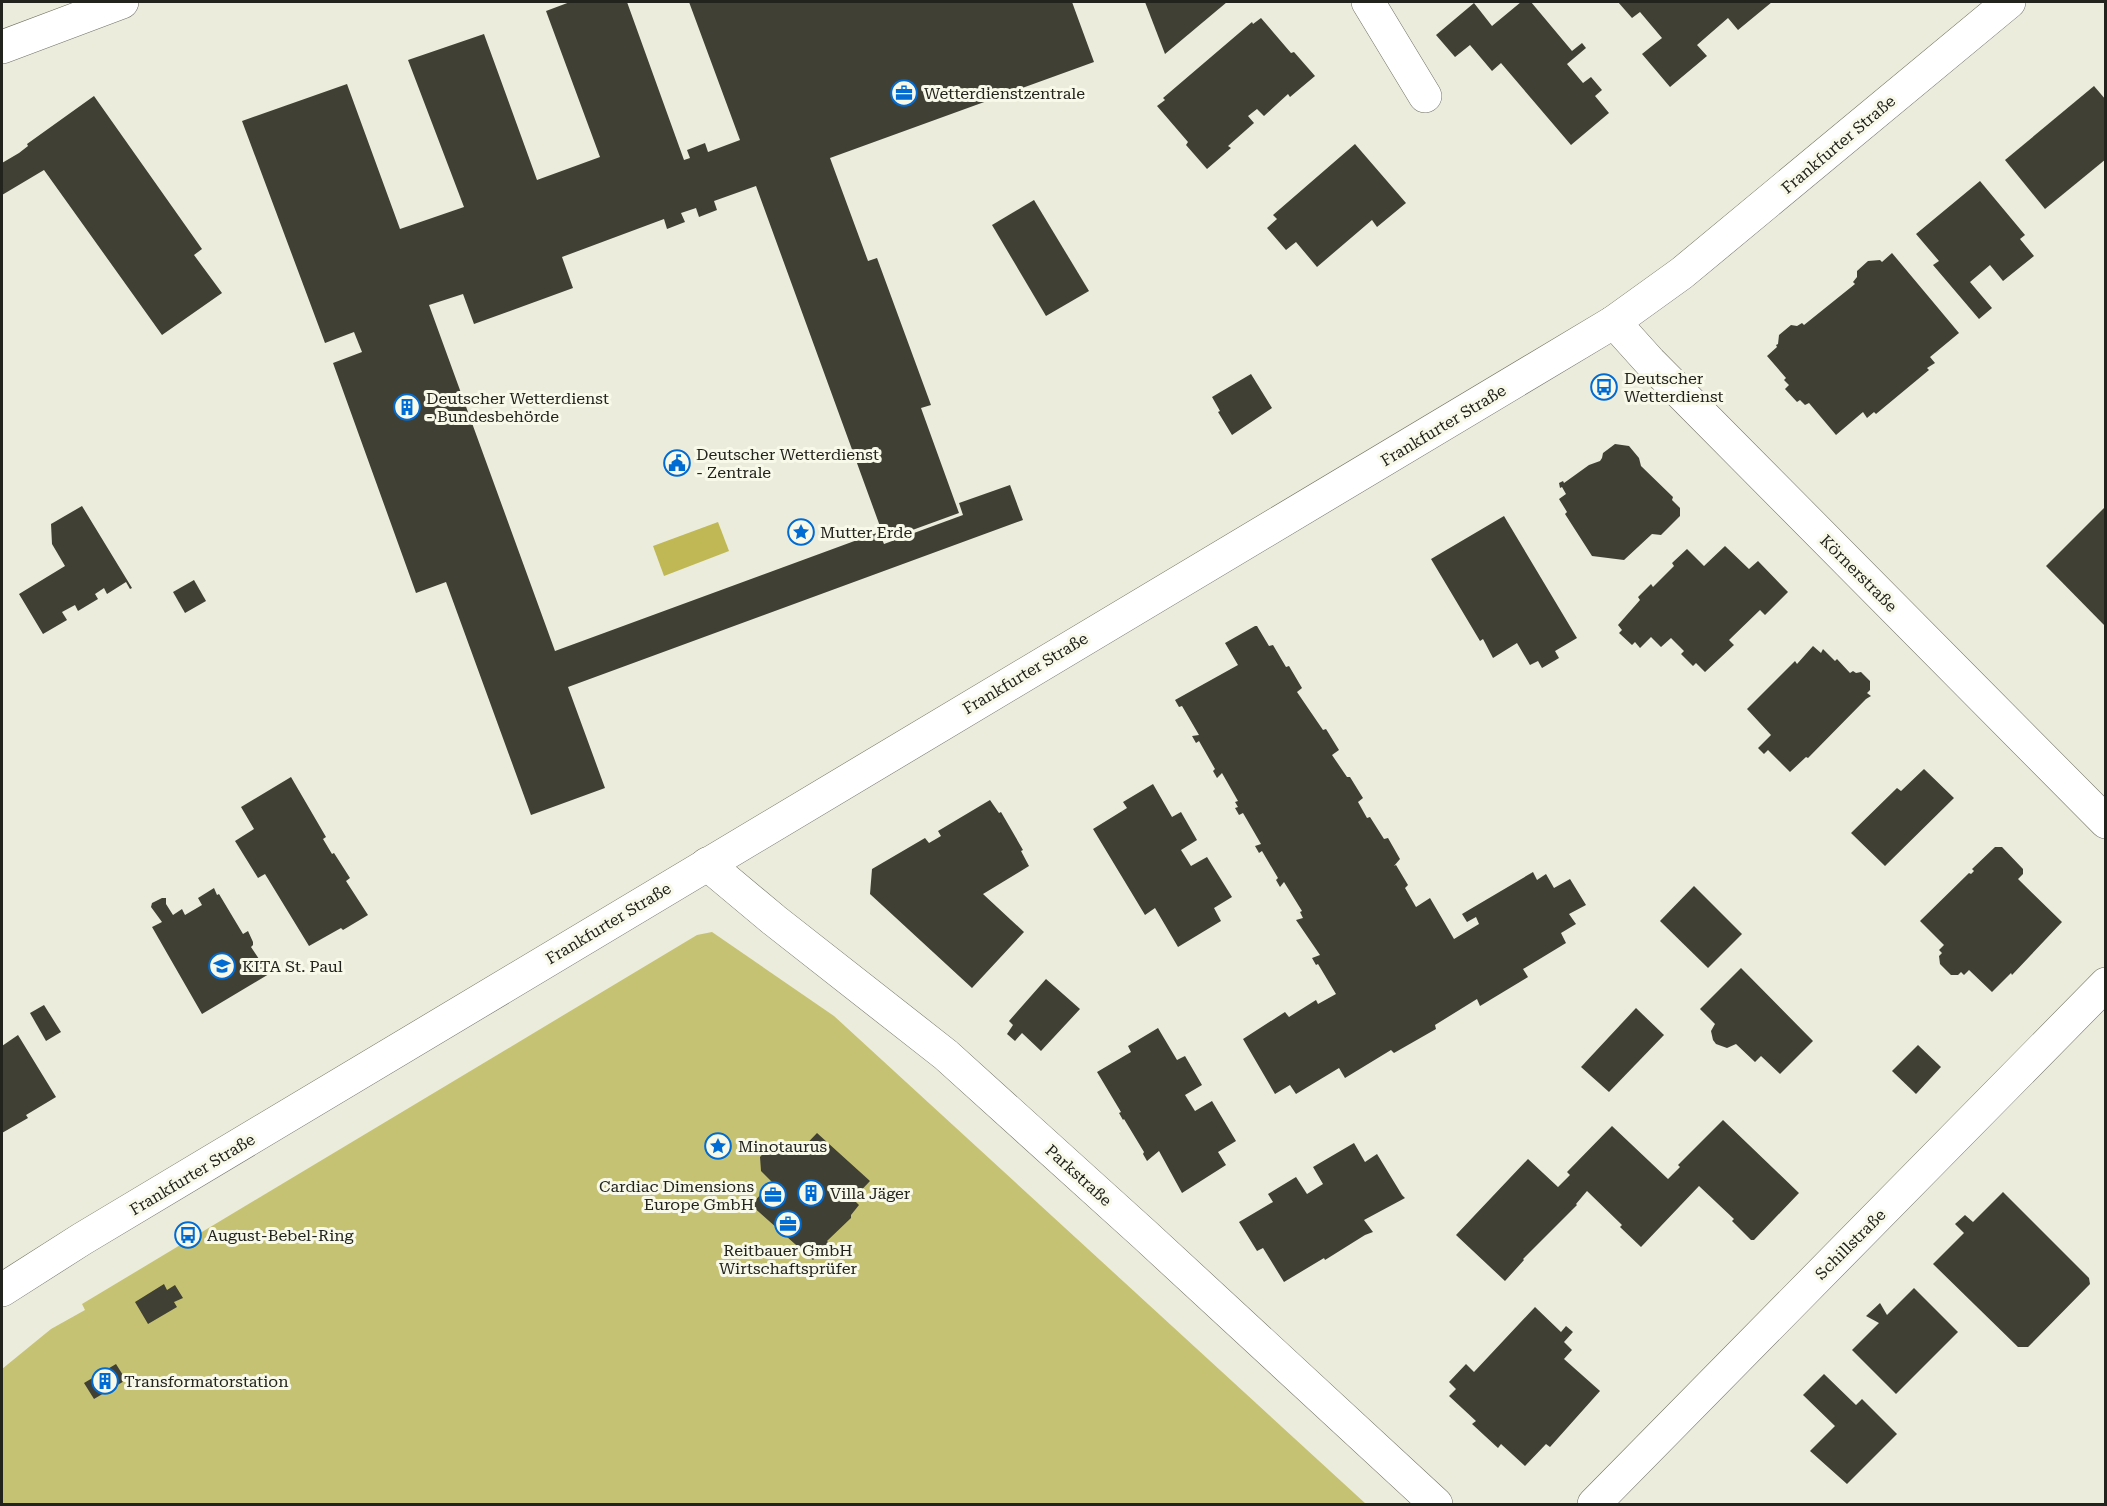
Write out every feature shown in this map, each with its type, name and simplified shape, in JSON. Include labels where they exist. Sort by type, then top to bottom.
[{"type":"street","points":[[1368,2],[1425,96]]},
{"type":"street","name":"Frankfurter Straße","points":[[2,1290],[82,1239],[1614,322],[1682,273],[2009,2]]},
{"type":"street","points":[[2,47],[115,3]]},
{"type":"street","name":"Körnerstraße","points":[[1614,322],[1659,371],[2106,822]]},
{"type":"street","name":"Parkstraße","points":[[707,864],[774,920],[946,1055],[1436,1504]]},
{"type":"street","name":"Schillstraße","points":[[1594,1504],[2106,984]]},
{"type":"shaded area","points":[[718,522],[729,551],[664,576],[653,546]]},
{"type":"shaded area","points":[[712,932],[834,1016],[1366,1504],[2,1504],[2,1369],[51,1329],[85,1310],[82,1304],[697,935]]},
{"type":"building","name":"Deutscher Wetterdienst - Bundesbehörde","points":[[570,2],[627,2],[684,160],[690,158],[687,150],[705,143],[708,152],[740,140],[689,2],[1072,2],[1094,62],[830,158],[868,261],[877,258],[931,405],[921,408],[959,513],[885,540],[756,186],[714,201],[717,210],[699,217],[696,208],[681,213],[685,222],[667,229],[664,219],[562,257],[573,288],[474,324],[463,294],[429,305],[555,651],[879,532],[884,544],[963,515],[959,503],[1010,485],[1023,520],[568,687],[605,788],[531,815],[446,582],[416,593],[333,363],[362,352],[354,332],[325,343],[242,121],[347,84],[400,229],[464,207],[408,60],[484,34],[537,180],[600,157],[546,11]]},
{"type":"building","points":[[1145,2],[1227,2],[1165,54]]},
{"type":"building","points":[[1521,2],[1531,2],[1572,51],[1582,43],[1586,48],[1567,64],[1583,83],[1591,77],[1602,90],[1595,96],[1609,113],[1571,145],[1501,63],[1492,71],[1470,45],[1455,57],[1436,35],[1474,3],[1492,26]]},
{"type":"building","points":[[1618,2],[1772,2],[1738,30],[1728,18],[1697,45],[1707,56],[1670,87],[1642,54],[1662,38],[1640,12],[1632,18]]},
{"type":"building","points":[[1261,18],[1291,53],[1294,52],[1315,76],[1290,97],[1288,94],[1264,116],[1257,109],[1248,116],[1254,123],[1207,169],[1186,145],[1188,142],[1157,106],[1165,100],[1163,98],[1252,22],[1253,24]]},
{"type":"building","points":[[2094,86],[2106,100],[2106,159],[2045,209],[2005,160]]},
{"type":"building","points":[[94,96],[202,249],[194,255],[222,293],[162,335],[44,170],[2,195],[2,163],[19,153],[28,146],[27,144]]},
{"type":"building","points":[[1355,144],[1406,203],[1377,227],[1372,220],[1317,267],[1296,242],[1286,250],[1267,228],[1277,219],[1273,215]]},
{"type":"building","points":[[1980,181],[2025,235],[2020,239],[2034,256],[2003,281],[1990,265],[1970,282],[1992,308],[1979,319],[1933,265],[1939,261],[1916,234]]},
{"type":"building","points":[[1034,200],[1089,291],[1046,316],[992,225]]},
{"type":"building","points":[[1892,253],[1959,333],[1930,357],[1935,363],[1927,368],[1929,370],[1876,414],[1874,412],[1867,418],[1863,412],[1836,435],[1809,403],[1805,405],[1800,400],[1797,402],[1785,389],[1789,385],[1784,380],[1786,378],[1767,356],[1777,347],[1779,335],[1791,325],[1797,326],[1802,323],[1804,325],[1855,284],[1853,282],[1857,277],[1857,271],[1868,261],[1880,260],[1882,262]]},
{"type":"building","points":[[1251,374],[1272,408],[1232,435],[1212,397]]},
{"type":"building","points":[[1615,444],[1629,446],[1639,458],[1641,466],[1673,497],[1672,500],[1680,508],[1680,516],[1661,535],[1652,534],[1624,560],[1592,556],[1565,514],[1567,512],[1559,499],[1566,494],[1562,487],[1560,488],[1559,483],[1563,481],[1564,483],[1589,465],[1600,461],[1603,453]]},
{"type":"building","points":[[82,506],[132,588],[130,589],[126,582],[107,594],[104,588],[95,594],[98,599],[78,611],[75,605],[62,612],[67,620],[43,634],[19,594],[65,566],[52,544],[51,524]]},
{"type":"building","points":[[2106,506],[2106,627],[2046,566]]},
{"type":"building","points":[[1504,516],[1577,638],[1555,651],[1559,658],[1542,668],[1538,661],[1530,665],[1517,643],[1493,658],[1483,639],[1480,641],[1431,559]]},
{"type":"building","points":[[1725,546],[1749,569],[1758,561],[1788,592],[1765,615],[1760,610],[1729,640],[1734,645],[1705,672],[1696,663],[1693,666],[1681,654],[1684,651],[1671,638],[1661,647],[1651,637],[1640,648],[1635,642],[1632,645],[1619,633],[1622,630],[1618,625],[1640,600],[1638,597],[1651,584],[1653,587],[1674,566],[1672,563],[1687,549],[1704,566]]},
{"type":"building","points":[[194,580],[206,601],[185,613],[173,592]]},
{"type":"building","points":[[1255,626],[1269,646],[1273,645],[1286,667],[1289,666],[1302,688],[1297,692],[1339,750],[1332,755],[1363,798],[1358,802],[1367,818],[1370,817],[1384,839],[1388,838],[1400,859],[1394,866],[1396,865],[1408,885],[1405,888],[1416,907],[1430,898],[1454,939],[1479,924],[1476,917],[1467,922],[1462,914],[1533,872],[1537,880],[1546,874],[1554,888],[1570,879],[1586,905],[1569,914],[1576,924],[1561,933],[1566,943],[1523,969],[1528,977],[1480,1006],[1477,999],[1435,1025],[1436,1029],[1394,1053],[1391,1050],[1345,1078],[1339,1068],[1296,1094],[1290,1085],[1275,1094],[1243,1039],[1285,1012],[1289,1017],[1316,1000],[1318,1004],[1336,994],[1312,958],[1320,955],[1296,920],[1303,918],[1300,912],[1302,911],[1284,882],[1280,887],[1276,880],[1278,878],[1262,851],[1259,853],[1255,846],[1261,844],[1243,813],[1239,815],[1235,808],[1238,807],[1235,802],[1238,801],[1222,773],[1217,778],[1213,771],[1215,769],[1199,741],[1196,743],[1192,736],[1199,735],[1182,706],[1179,707],[1175,700],[1238,665],[1225,643]]},
{"type":"building","points":[[1813,646],[1821,653],[1823,649],[1835,661],[1837,659],[1850,673],[1861,672],[1870,681],[1870,690],[1867,693],[1871,696],[1808,758],[1806,757],[1790,772],[1768,750],[1764,754],[1758,748],[1771,735],[1747,709],[1795,661],[1797,664]]},
{"type":"building","points":[[1924,769],[1954,798],[1885,866],[1851,833],[1897,788],[1901,791]]},
{"type":"building","points":[[291,777],[326,837],[323,839],[350,878],[346,881],[368,915],[309,946],[265,874],[258,878],[235,841],[254,829],[241,807]]},
{"type":"building","points":[[1153,784],[1172,817],[1181,812],[1197,840],[1181,850],[1191,866],[1207,857],[1232,897],[1214,908],[1221,921],[1178,947],[1155,908],[1145,915],[1093,829],[1127,808],[1123,802]]},
{"type":"building","points":[[990,800],[999,813],[1001,812],[1023,850],[1021,851],[1029,866],[983,894],[1024,932],[972,988],[870,894],[872,869],[925,838],[929,843],[941,836],[938,831]]},
{"type":"building","points":[[1995,847],[2002,847],[2023,869],[2023,874],[2018,879],[2062,922],[2012,975],[2011,973],[1992,992],[1969,970],[1964,975],[1961,972],[1958,975],[1951,975],[1940,964],[1939,956],[1942,953],[1939,950],[1944,945],[1920,921],[1969,873],[1971,874],[1974,871],[1972,869]]},
{"type":"building","points":[[1694,886],[1742,934],[1708,968],[1660,921]]},
{"type":"building","points":[[214,888],[243,934],[248,931],[253,942],[251,947],[269,974],[202,1014],[152,927],[162,922],[151,907],[152,903],[166,898],[166,904],[173,915],[182,909],[185,915],[202,905],[198,898]]},
{"type":"building","points":[[1741,968],[1813,1041],[1780,1074],[1761,1056],[1755,1062],[1736,1044],[1727,1048],[1716,1044],[1711,1031],[1715,1024],[1700,1009]]},
{"type":"building","points":[[1046,979],[1080,1009],[1041,1051],[1022,1033],[1015,1041],[1007,1034],[1013,1025],[1009,1021]]},
{"type":"building","points":[[44,1005],[61,1032],[46,1041],[30,1013]]},
{"type":"building","points":[[1636,1008],[1664,1035],[1609,1092],[1581,1067]]},
{"type":"building","points":[[1158,1028],[1177,1060],[1185,1056],[1202,1085],[1185,1095],[1195,1111],[1212,1101],[1236,1141],[1218,1152],[1226,1165],[1182,1193],[1159,1151],[1147,1161],[1097,1072],[1131,1052],[1128,1046]]},
{"type":"building","points":[[18,1035],[56,1097],[26,1115],[28,1118],[2,1133],[2,1046]]},
{"type":"building","points":[[1918,1045],[1941,1067],[1916,1094],[1892,1071]]},
{"type":"building","points":[[1723,1120],[1799,1193],[1754,1240],[1751,1240],[1732,1221],[1734,1219],[1699,1186],[1641,1247],[1587,1191],[1577,1205],[1523,1259],[1505,1281],[1456,1235],[1528,1159],[1558,1187],[1570,1175],[1567,1172],[1612,1126],[1668,1179],[1680,1167],[1678,1165]]},
{"type":"building","name":"Villa Jäger","points":[[817,1133],[870,1181],[853,1199],[859,1205],[851,1218],[827,1241],[829,1243],[813,1260],[751,1205],[772,1182],[761,1171],[760,1157],[770,1146],[783,1145],[796,1155]]},
{"type":"building","points":[[1354,1143],[1365,1162],[1377,1154],[1405,1198],[1364,1220],[1373,1232],[1284,1282],[1263,1248],[1257,1251],[1239,1222],[1273,1202],[1268,1194],[1296,1177],[1307,1194],[1323,1184],[1313,1167]]},
{"type":"building","points":[[2003,1192],[2089,1278],[2090,1284],[2028,1347],[2018,1347],[1933,1264],[1964,1233],[1955,1224],[1965,1215],[1973,1222]]},
{"type":"building","points":[[164,1284],[167,1290],[175,1285],[183,1298],[174,1302],[177,1307],[148,1324],[135,1302]]},
{"type":"building","points":[[1914,1288],[1958,1332],[1896,1394],[1852,1350],[1879,1323],[1866,1316],[1880,1303],[1887,1315]]},
{"type":"building","points":[[1535,1307],[1561,1332],[1566,1326],[1573,1332],[1564,1342],[1572,1350],[1564,1359],[1600,1391],[1550,1447],[1546,1444],[1525,1466],[1501,1444],[1498,1448],[1472,1424],[1476,1421],[1449,1396],[1456,1389],[1449,1382],[1466,1364],[1474,1372]]},
{"type":"building","name":"Transformatorstation","points":[[116,1364],[126,1380],[94,1399],[84,1383]]},
{"type":"building","points":[[1824,1374],[1856,1405],[1862,1399],[1897,1434],[1847,1484],[1810,1451],[1835,1426],[1803,1395]]},
{"type":"place","name":"Wetterdienstzentrale","points":[[904,93]]},
{"type":"place","name":"Deutscher Wetterdienst","points":[[1604,387]]},
{"type":"place","name":"Deutscher Wetterdienst - Bundesbehörde","points":[[407,407]]},
{"type":"place","name":"Deutscher Wetterdienst - Zentrale","points":[[677,463]]},
{"type":"place","name":"Mutter Erde","points":[[801,532]]},
{"type":"place","name":"KITA St. Paul","points":[[222,966]]},
{"type":"place","name":"Minotaurus","points":[[718,1146]]},
{"type":"place","name":"Villa Jäger","points":[[811,1193]]},
{"type":"place","name":"Cardiac Dimensions Europe GmbH","points":[[773,1195]]},
{"type":"place","name":"Reitbauer GmbH Wirtschaftsprüfer","points":[[788,1224]]},
{"type":"place","name":"August-Bebel-Ring","points":[[188,1235]]},
{"type":"place","name":"Transformatorstation","points":[[105,1381]]}]
